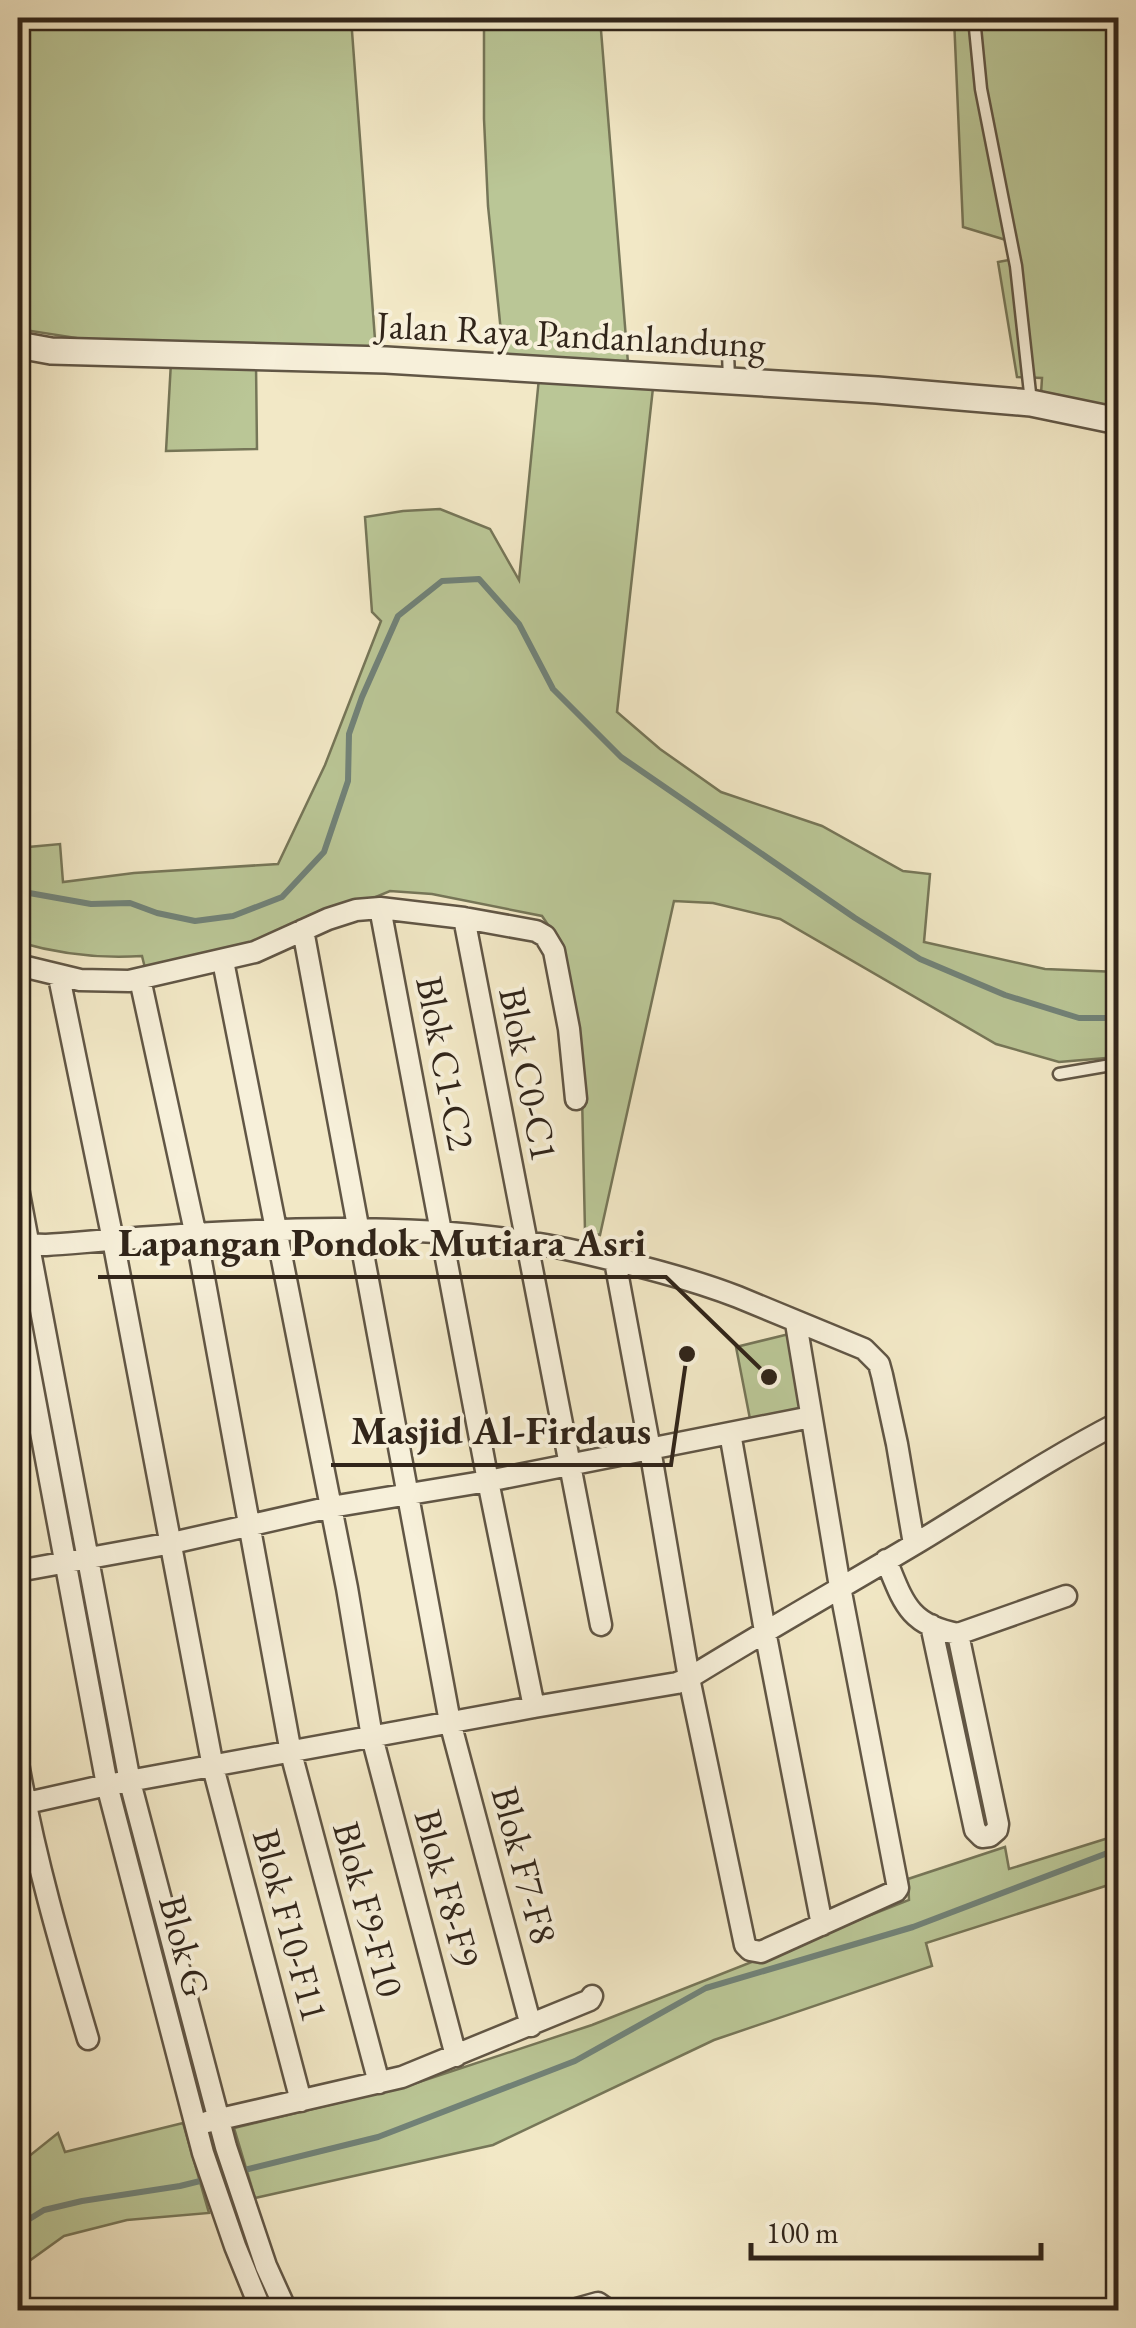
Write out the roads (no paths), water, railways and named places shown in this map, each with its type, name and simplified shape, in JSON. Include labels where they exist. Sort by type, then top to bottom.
[{"type":"street","name":"Jalan Raya Pandanlandung","points":[[18,345],[51,351],[386,360],[896,391],[1031,403],[1118,421]]},
{"type":"street","points":[[18,965],[90,981],[140,979],[255,952],[356,910],[380,908],[536,931],[551,944],[569,1029],[576,1099]]},
{"type":"street","name":"Blok C1-C2","points":[[380,908],[534,1707]]},
{"type":"street","name":"Blok C0-C1","points":[[464,918],[601,1625]]},
{"type":"street","name":"Blok F7-F8","points":[[303,930],[450,1722],[532,2026]]},
{"type":"street","name":"Blok F8-F9","points":[[223,961],[372,1736],[456,2056]]},
{"type":"street","name":"Blok F10-F11","points":[[59,977],[213,1766],[301,2101]]},
{"type":"street","name":"Blok F9-F10","points":[[140,979],[196,1236],[291,1753],[379,2083]]},
{"type":"street","points":[[18,1188],[23,1245],[130,1782],[226,2146],[266,2266],[286,2310]]},
{"type":"street","points":[[23,1245],[277,1231],[442,1232],[581,1252],[700,1284],[864,1349],[879,1364],[914,1544]]},
{"type":"street","points":[[615,1261],[689,1678],[745,1945],[761,1952],[898,1888],[840,1587],[796,1322]]},
{"type":"street","name":"Blok G","points":[[18,1308],[107,1785],[204,2153],[262,2310]]},
{"type":"street","points":[[18,1571],[172,1542],[330,1506],[569,1465],[811,1416]]},
{"type":"street","points":[[21,1804],[372,1736],[676,1683],[1118,1423]]},
{"type":"street","points":[[730,1433],[822,1925]]},
{"type":"street","points":[[886,1560],[904,1605],[932,1625],[958,1634],[1066,1596]]},
{"type":"street","points":[[932,1625],[975,1830],[982,1837],[990,1836],[998,1824],[958,1634]]},
{"type":"street","points":[[18,1763],[21,1804],[88,2038]]},
{"type":"street","points":[[196,2125],[402,2077],[532,2026],[592,1996]]},
{"type":"street","points":[[573,2310],[592,2303],[608,2310]]},
{"type":"lane","points":[[974,18],[982,89],[1016,266],[1031,403]]},
{"type":"lane","points":[[728,351],[729,382]]},
{"type":"lane","points":[[1059,1074],[1118,1066]]},
{"type":"waterway","points":[[18,891],[91,904],[130,903],[195,921],[233,916],[282,897],[324,852],[348,781],[349,734],[398,616],[442,581],[479,579],[519,624],[553,689],[621,757],[855,918],[920,959],[1005,995],[1079,1018],[1118,1018]]},
{"type":"waterway","points":[[18,2226],[44,2210],[180,2186],[378,2137],[575,2061],[706,1988],[913,1927],[1118,1849]]},
{"type":"place","name":"Masjid Al-Firdaus","points":[[687,1354]]},
{"type":"place","name":"Lapangan Pondok Mutiara Asri","points":[[769,1377]]}]
